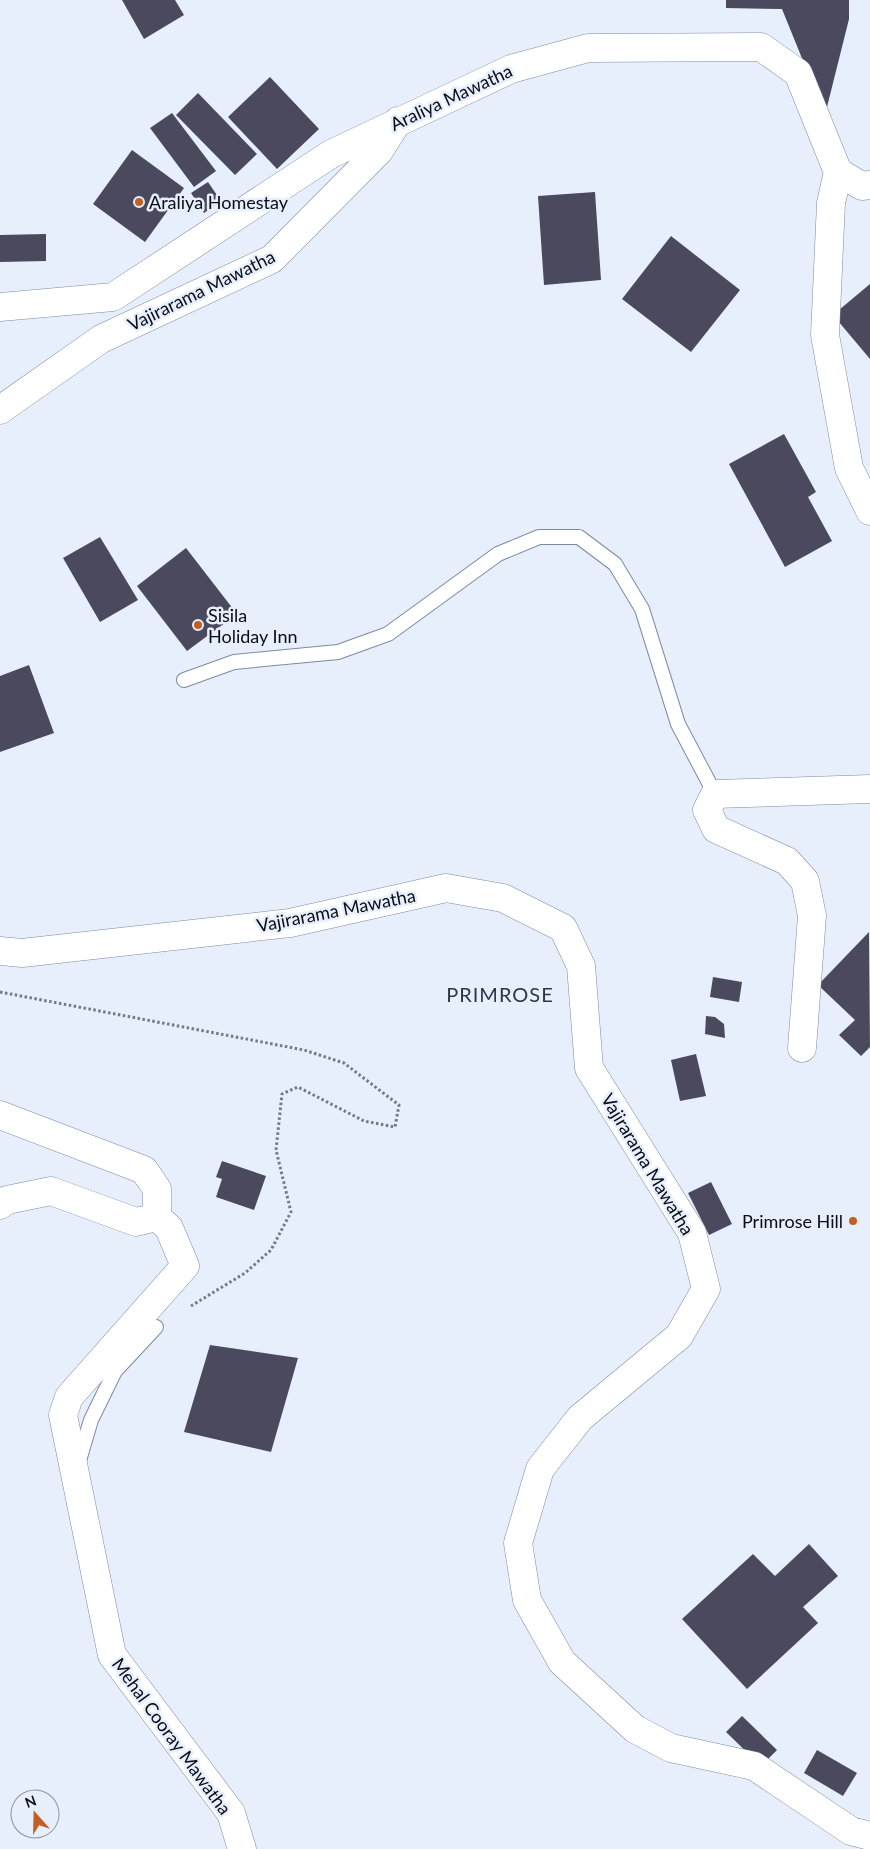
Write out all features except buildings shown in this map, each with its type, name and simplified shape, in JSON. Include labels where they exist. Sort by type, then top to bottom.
[{"type":"street","name":"Araliya Mawatha","points":[[0,307],[113,297],[331,154],[511,69],[588,48],[761,47],[798,73],[838,172]]},
{"type":"street","name":"Vajirarama Mawatha","points":[[0,410],[101,339],[272,259],[379,151],[398,121]]},
{"type":"street","points":[[870,185],[862,186],[838,172],[831,204],[825,335],[849,468],[870,511]]},
{"type":"street","points":[[802,1048],[812,916],[805,881],[787,861],[716,829],[707,810],[716,794],[870,789]]},
{"type":"street","name":"Vajirarama Mawatha","points":[[0,951],[22,954],[290,923],[446,888],[503,898],[564,928],[581,966],[588,1068],[692,1233],[706,1289],[679,1336],[580,1418],[540,1469],[518,1543],[527,1600],[562,1662],[636,1729],[671,1748],[754,1766],[851,1831],[870,1836]]},
{"type":"street","points":[[0,1115],[144,1170],[157,1189],[157,1217],[136,1222],[51,1191],[7,1200],[0,1205]]},
{"type":"street","name":"Mehal Cooray Mawatha","points":[[157,1217],[169,1228],[185,1266],[69,1396],[63,1415],[112,1654],[231,1813],[242,1849]]},
{"type":"lane","points":[[184,680],[234,662],[338,652],[388,634],[498,554],[539,537],[579,537],[615,564],[642,609],[678,724],[716,794]]},
{"type":"lane","points":[[76,1474],[91,1420],[115,1371],[156,1327]]},
{"type":"path","points":[[0,992],[304,1050],[344,1062],[399,1105],[395,1127],[364,1121],[298,1087],[282,1094],[276,1150],[291,1212],[272,1250],[245,1273],[156,1327]]},
{"type":"place","name":"Araliya Homestay","points":[[139,202]]},
{"type":"place","name":"Sisila Holiday Inn","points":[[198,625]]},
{"type":"place","name":"Primrose Hill","points":[[853,1221]]},
{"type":"district","name":"PRIMROSE","points":[[500,994]]}]
